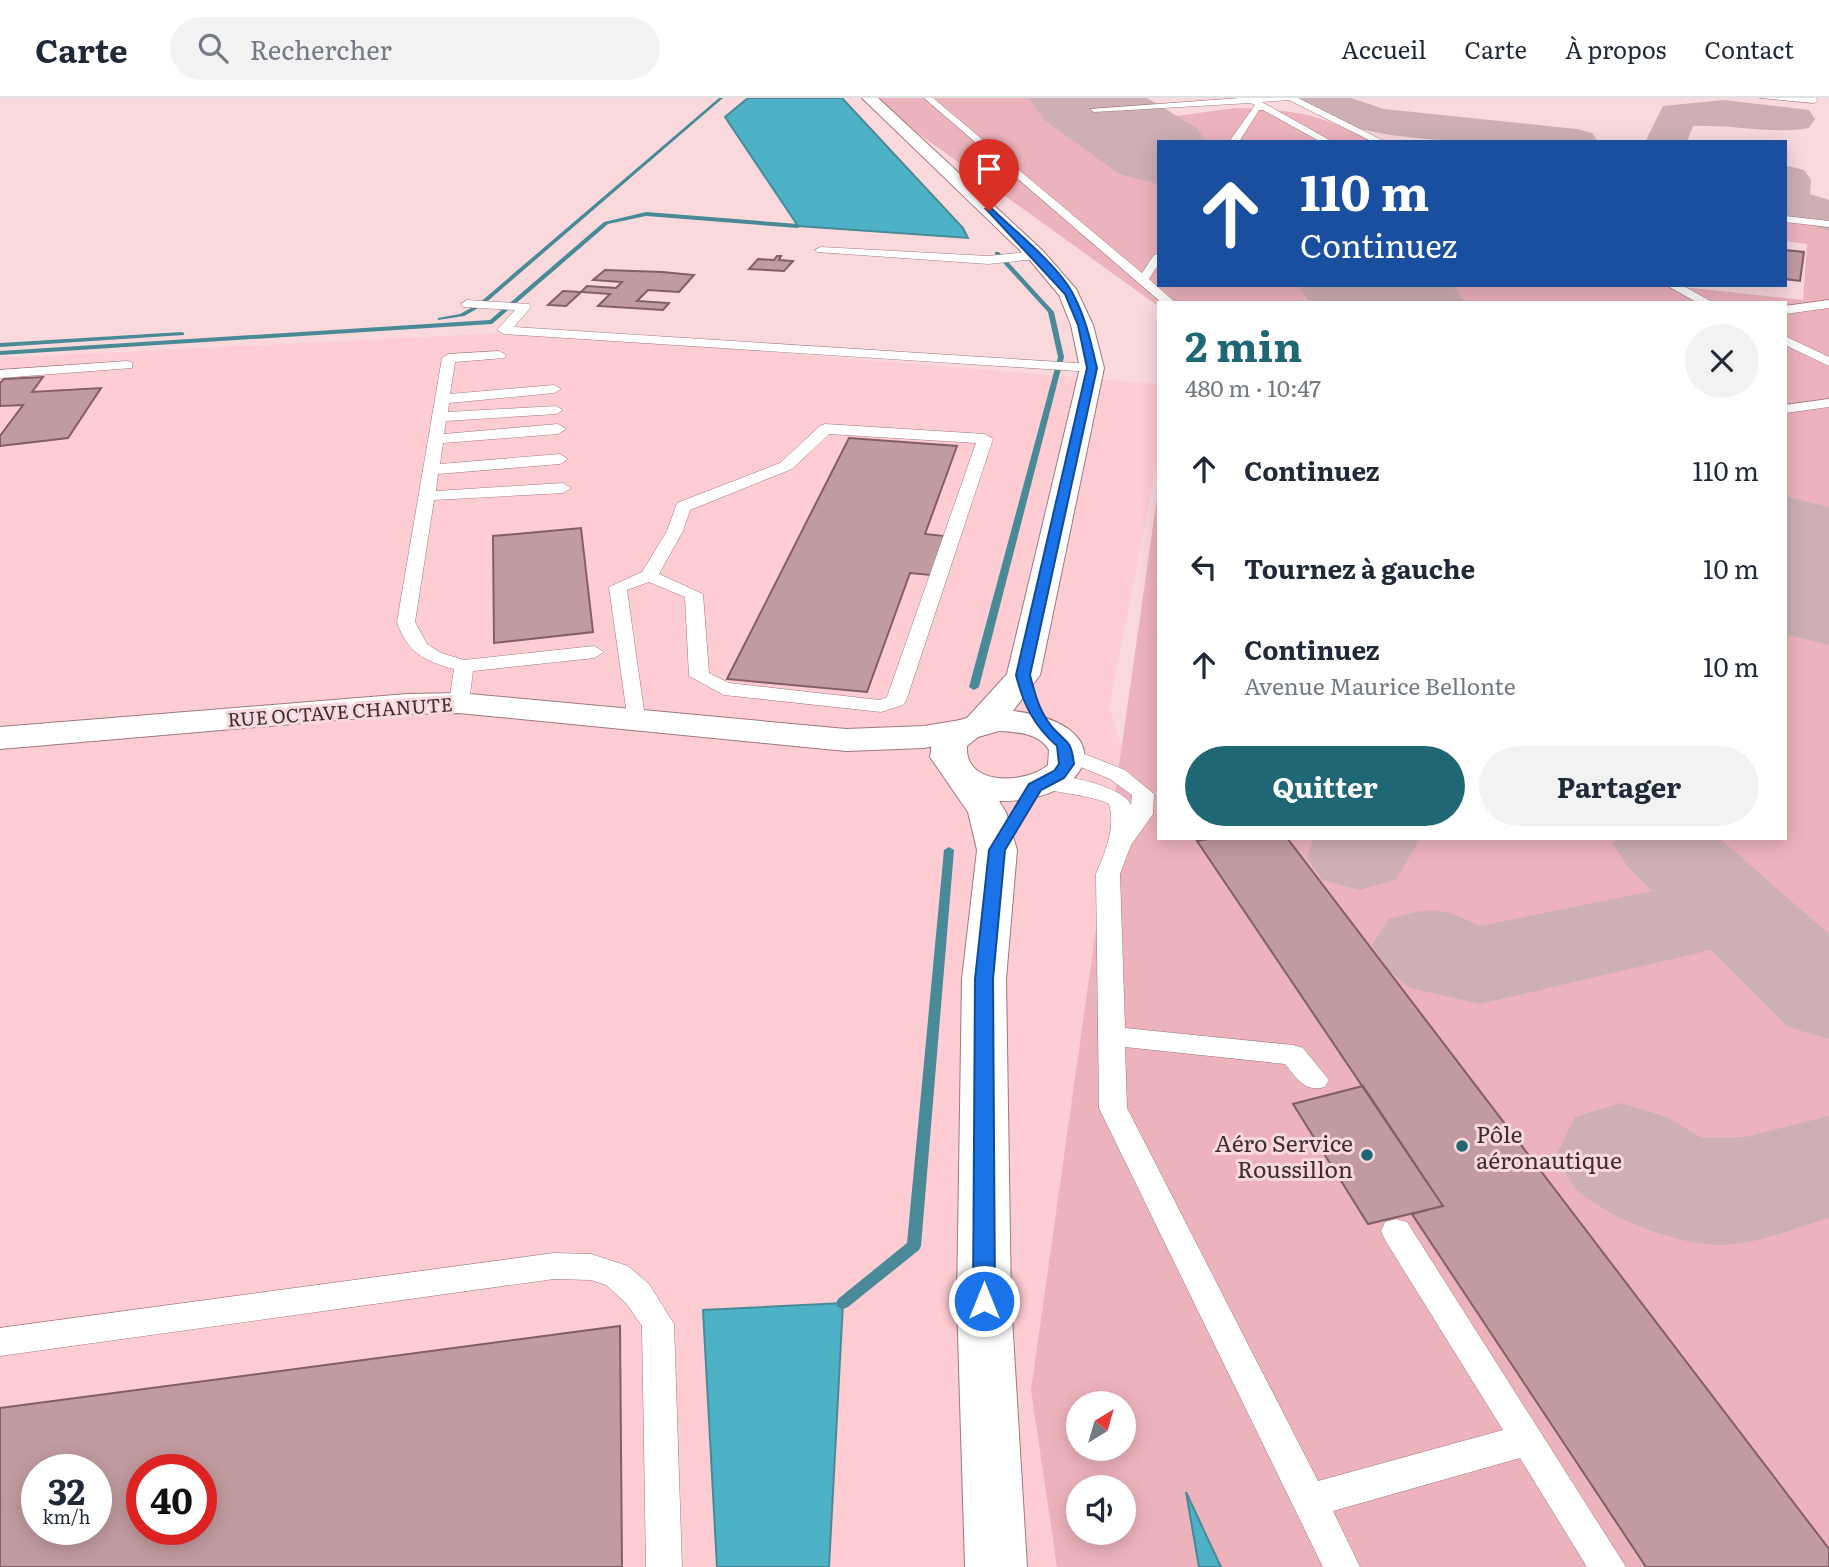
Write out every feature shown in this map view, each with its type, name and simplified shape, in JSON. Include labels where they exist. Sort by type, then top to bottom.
[{"type":"street","points":[[869,98],[1026,256],[1069,293],[1082,325],[1083,368],[1023,675],[1030,702],[1057,741],[1066,764],[1059,775],[1040,785],[997,850]]},
{"type":"street","points":[[996,1567],[984,1301],[984,993],[997,850],[987,812],[947,760],[947,749],[1002,703],[1023,675]]},
{"type":"street","name":"RUE OCTAVE CHANUTE","points":[[0,738],[407,704],[459,703],[846,740],[924,737],[1016,721],[1057,741]]},
{"type":"street","name":"RUE OCTAVE CHANUTE","points":[[846,740],[1000,789],[1040,785]]},
{"type":"lane","points":[[928,98],[1168,301]]},
{"type":"lane","points":[[1094,109],[1289,98],[1377,140]]},
{"type":"lane","points":[[1764,98],[1815,100]]},
{"type":"lane","points":[[1251,99],[1324,140]]},
{"type":"lane","points":[[1235,140],[1256,108],[1265,107]]},
{"type":"lane","points":[[1787,219],[1829,224]]},
{"type":"lane","points":[[821,250],[990,260],[1026,256]]},
{"type":"lane","points":[[1143,280],[1157,259]]},
{"type":"lane","points":[[1676,287],[1704,301]]},
{"type":"lane","points":[[467,304],[525,307],[503,330],[1083,368]]},
{"type":"lane","points":[[1787,310],[1829,304]]},
{"type":"lane","points":[[1787,341],[1829,362]]},
{"type":"lane","points":[[499,355],[449,358],[440,399],[406,622],[412,642],[428,656],[464,666],[594,652]]},
{"type":"lane","points":[[0,374],[127,365]]},
{"type":"lane","points":[[440,399],[554,389]]},
{"type":"lane","points":[[1787,409],[1829,403]]},
{"type":"lane","points":[[438,417],[556,410]]},
{"type":"lane","points":[[435,439],[558,429]]},
{"type":"lane","points":[[635,718],[618,587],[649,576],[675,531],[683,507],[786,466],[825,429],[985,439],[896,701],[881,706],[724,689],[699,676],[694,594],[649,576]]},
{"type":"lane","points":[[430,470],[560,459]]},
{"type":"lane","points":[[425,496],[563,488]]},
{"type":"lane","points":[[459,703],[464,666]]},
{"type":"lane","points":[[1057,741],[1114,773],[1143,794],[1142,814],[1120,844],[1108,874],[1113,1108],[1342,1567]]},
{"type":"lane","points":[[1040,785],[1102,792],[1119,801],[1123,814],[1120,844]]},
{"type":"lane","points":[[1112,1036],[1293,1055],[1315,1080]]},
{"type":"lane","points":[[1396,1231],[1608,1567]]},
{"type":"lane","points":[[0,1342],[554,1266],[589,1264],[611,1272],[638,1292],[658,1324],[664,1567]]},
{"type":"lane","points":[[1309,1501],[1526,1440]]},
{"type":"shaded area","points":[[869,98],[1056,98],[1157,166],[1157,287],[1337,287],[1357,301],[1157,301],[1157,305]]},
{"type":"shaded area","points":[[1235,108],[1292,112],[1339,125],[1372,140],[1174,140],[1164,126],[1176,116]]},
{"type":"shaded area","points":[[1787,221],[1829,226],[1829,554],[1787,528],[1787,301],[1424,301],[1402,287],[1683,287],[1803,300],[1807,244],[1787,241]]},
{"type":"shaded area","points":[[524,332],[1157,384],[1157,464],[1109,706],[1249,1160],[1539,1567],[0,1567],[0,358]]},
{"type":"shaded area","points":[[1157,497],[1157,840],[1632,840],[1829,1026],[1829,1567],[1057,1567],[1031,1390]]},
{"type":"shaded area","points":[[1787,588],[1829,616],[1829,964],[1693,840],[1787,840]]},
{"type":"water","points":[[748,98],[842,98],[963,228],[968,238],[798,226],[725,117]]},
{"type":"water","points":[[843,1303],[829,1567],[717,1567],[703,1310]]},
{"type":"water","points":[[1186,1492],[1221,1567],[1199,1567]]},
{"type":"building","points":[[1787,250],[1804,252],[1800,281],[1787,279]]},
{"type":"building","points":[[781,256],[779,260],[793,261],[784,271],[749,269],[758,259],[774,260]]},
{"type":"building","points":[[605,270],[694,275],[679,292],[648,290],[637,301],[669,303],[663,310],[598,306],[610,294],[581,292],[587,286],[616,288],[622,282],[593,280]]},
{"type":"building","points":[[563,291],[581,292],[566,306],[548,305]]},
{"type":"building","points":[[43,377],[32,392],[101,388],[68,438],[0,446],[0,436],[23,405],[0,406],[0,383],[4,379]]},
{"type":"building","points":[[849,438],[957,446],[925,534],[944,536],[931,575],[910,573],[867,692],[727,679]]},
{"type":"building","points":[[581,528],[593,632],[494,643],[493,536]]},
{"type":"building","name":"Pôle aéronautique","points":[[1289,840],[1829,1549],[1829,1567],[1646,1567],[1412,1214],[1443,1206],[1197,841]]},
{"type":"building","name":"Aéro Service Roussillon","points":[[1363,1086],[1443,1206],[1368,1224],[1293,1104]]},
{"type":"building","points":[[620,1326],[622,1567],[0,1567],[0,1408]]},
{"type":"waterway","points":[[440,319],[462,315],[480,305],[721,98]]},
{"type":"waterway","points":[[0,353],[492,322],[606,223],[646,214],[798,226]]},
{"type":"waterway","points":[[974,687],[1061,357],[1051,312],[997,253]]},
{"type":"waterway","points":[[0,345],[182,334]]},
{"type":"waterway","points":[[843,1303],[914,1246],[949,850]]},
{"type":"taxiway","points":[[1319,98],[1353,114],[1384,121],[1559,140]]},
{"type":"taxiway","points":[[1667,140],[1677,115],[1724,112],[1795,119]]},
{"type":"taxiway","points":[[1787,190],[1788,180]]},
{"type":"taxiway","points":[[1787,200],[1829,216]]},
{"type":"taxiway","points":[[1359,857],[1360,846],[1367,840]]},
{"type":"taxiway","points":[[1664,844],[1829,998]]},
{"type":"taxiway","points":[[1428,945],[1450,961],[1480,965],[1688,920],[1698,915],[1707,903],[1705,883]]},
{"type":"taxiway","points":[[1621,1153],[1676,1185],[1700,1191],[1745,1189],[1829,1167]]},
{"type":"runway","points":[[1078,98],[1157,150]]},
{"type":"runway","points":[[1370,287],[1391,301]]},
{"type":"runway","points":[[1787,556],[1829,584]]},
{"type":"place","name":"Pôle aéronautique","points":[[1462,1146]]},
{"type":"place","name":"Aéro Service Roussillon","points":[[1367,1155]]},
{"type":"route","points":[[984,1301],[984,979],[997,850],[1035,787],[1059,775],[1066,764],[1064,744],[1047,730],[1030,702],[1023,675],[1092,368],[1082,325],[1069,293],[1036,255],[989,211]]}]
